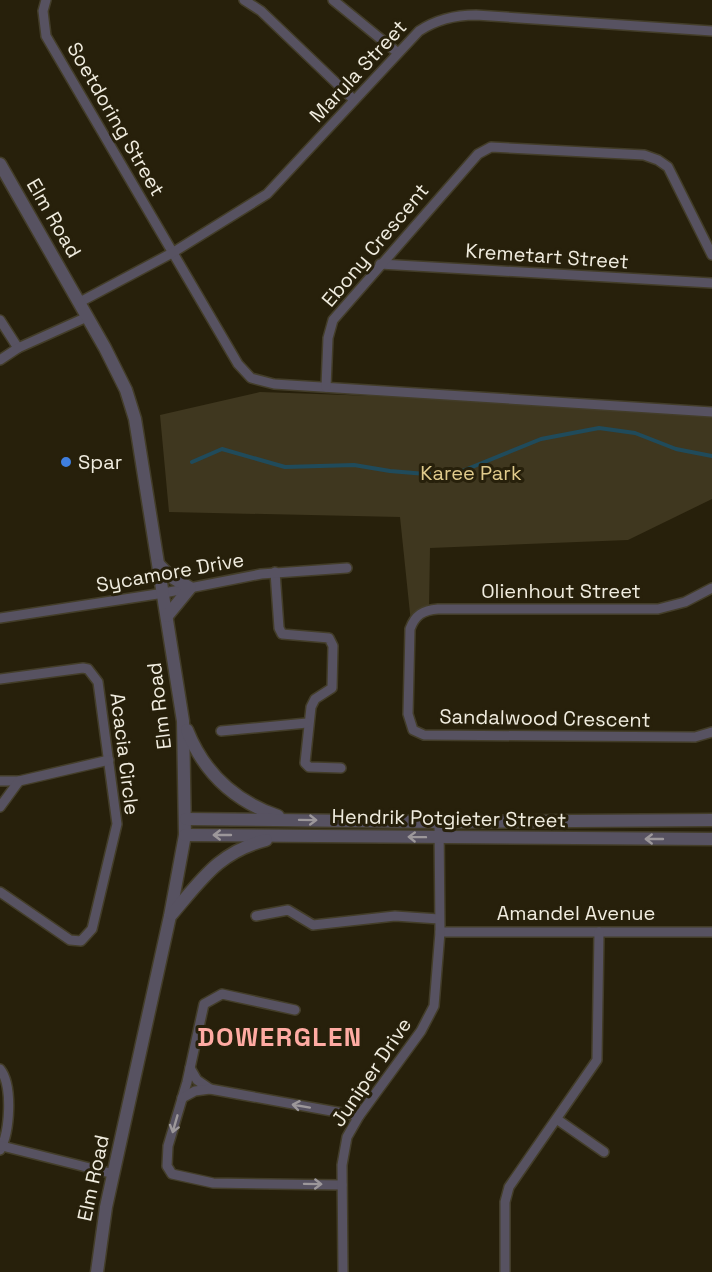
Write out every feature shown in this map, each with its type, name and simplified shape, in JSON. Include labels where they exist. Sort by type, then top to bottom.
[{"type":"street","name":"Soetdoring Street","points":[[46,0],[43,22],[46,36],[172,253],[247,375],[266,383],[327,387]]},
{"type":"street","points":[[244,0],[261,11],[354,100]]},
{"type":"street","points":[[333,0],[398,53]]},
{"type":"street","name":"Marula Street","points":[[80,302],[172,253],[275,187],[398,53],[430,24],[443,18],[467,15],[712,31]]},
{"type":"street","name":"Ebony Crescent","points":[[327,387],[328,338],[333,320],[478,154],[491,147],[508,146],[644,155],[658,160],[672,176],[712,255]]},
{"type":"street","name":"Elm Road","points":[[0,164],[80,302],[126,390],[135,419],[183,721],[185,835],[170,916],[101,1232],[97,1272]]},
{"type":"street","name":"Kremetart Street","points":[[381,264],[712,283]]},
{"type":"street","points":[[0,360],[18,348],[87,317]]},
{"type":"street","points":[[0,320],[18,348]]},
{"type":"street","points":[[327,387],[712,412]]},
{"type":"street","points":[[159,565],[170,576],[190,588],[167,616]]},
{"type":"street","name":"Sycamore Drive","points":[[0,618],[164,593],[275,572],[347,568]]},
{"type":"street","points":[[275,572],[279,628],[282,633],[321,637],[332,642],[332,688],[312,702],[307,723],[304,760],[307,766],[341,768]]},
{"type":"street","name":"Olienhout Street","points":[[412,624],[420,614],[438,609],[658,609],[685,602],[712,588]]},
{"type":"street","name":"Sandalwood Crescent","points":[[412,624],[408,649],[408,714],[411,727],[418,733],[600,738],[695,737],[712,732]]},
{"type":"street","name":"Acacia Circle","points":[[0,679],[88,669],[98,682],[117,824],[97,913],[89,935],[81,941],[70,940],[0,892]]},
{"type":"street","points":[[183,721],[201,759],[221,784],[249,804],[286,819]]},
{"type":"street","points":[[221,731],[307,723]]},
{"type":"street","points":[[0,782],[19,781],[109,760]]},
{"type":"street","points":[[0,807],[19,781]]},
{"type":"street","name":"Hendrik Potgieter Street","points":[[186,819],[439,822],[712,820]]},
{"type":"street","name":"Juniper Drive","points":[[343,1272],[342,1185],[345,1144],[358,1116],[421,1031],[434,1006],[440,932],[439,822]]},
{"type":"street","name":"Hendrik Potgieter Street","points":[[185,835],[712,839]]},
{"type":"street","points":[[170,916],[204,876],[223,858],[252,843],[294,835]]},
{"type":"street","points":[[256,916],[288,910],[306,924],[321,925],[395,916],[439,919]]},
{"type":"street","name":"Amandel Avenue","points":[[440,932],[712,932]]},
{"type":"street","points":[[505,1272],[505,1202],[509,1187],[558,1120],[594,1067],[598,1056],[599,932]]},
{"type":"street","points":[[296,1010],[234,995],[222,994],[208,999],[204,1004],[166,1158],[172,1174],[213,1184],[342,1185]]},
{"type":"street","points":[[190,1068],[197,1080],[210,1089]]},
{"type":"street","points":[[0,1069],[6,1077],[9,1094],[1,1148],[114,1174]]},
{"type":"street","points":[[182,1098],[195,1091],[210,1089],[358,1116]]},
{"type":"street","points":[[558,1120],[604,1152]]},
{"type":"green space","name":"Karee Park","points":[[260,392],[712,408],[712,499],[628,540],[430,548],[429,608],[411,623],[400,517],[169,512],[160,415]]},
{"type":"waterway","points":[[192,462],[222,449],[285,467],[354,465],[390,471],[450,476],[541,439],[599,428],[635,433],[676,449],[712,456]]},
{"type":"place","name":"Spar","points":[[66,462]]},
{"type":"district","name":"DOWERGLEN","points":[[280,1037]]}]
